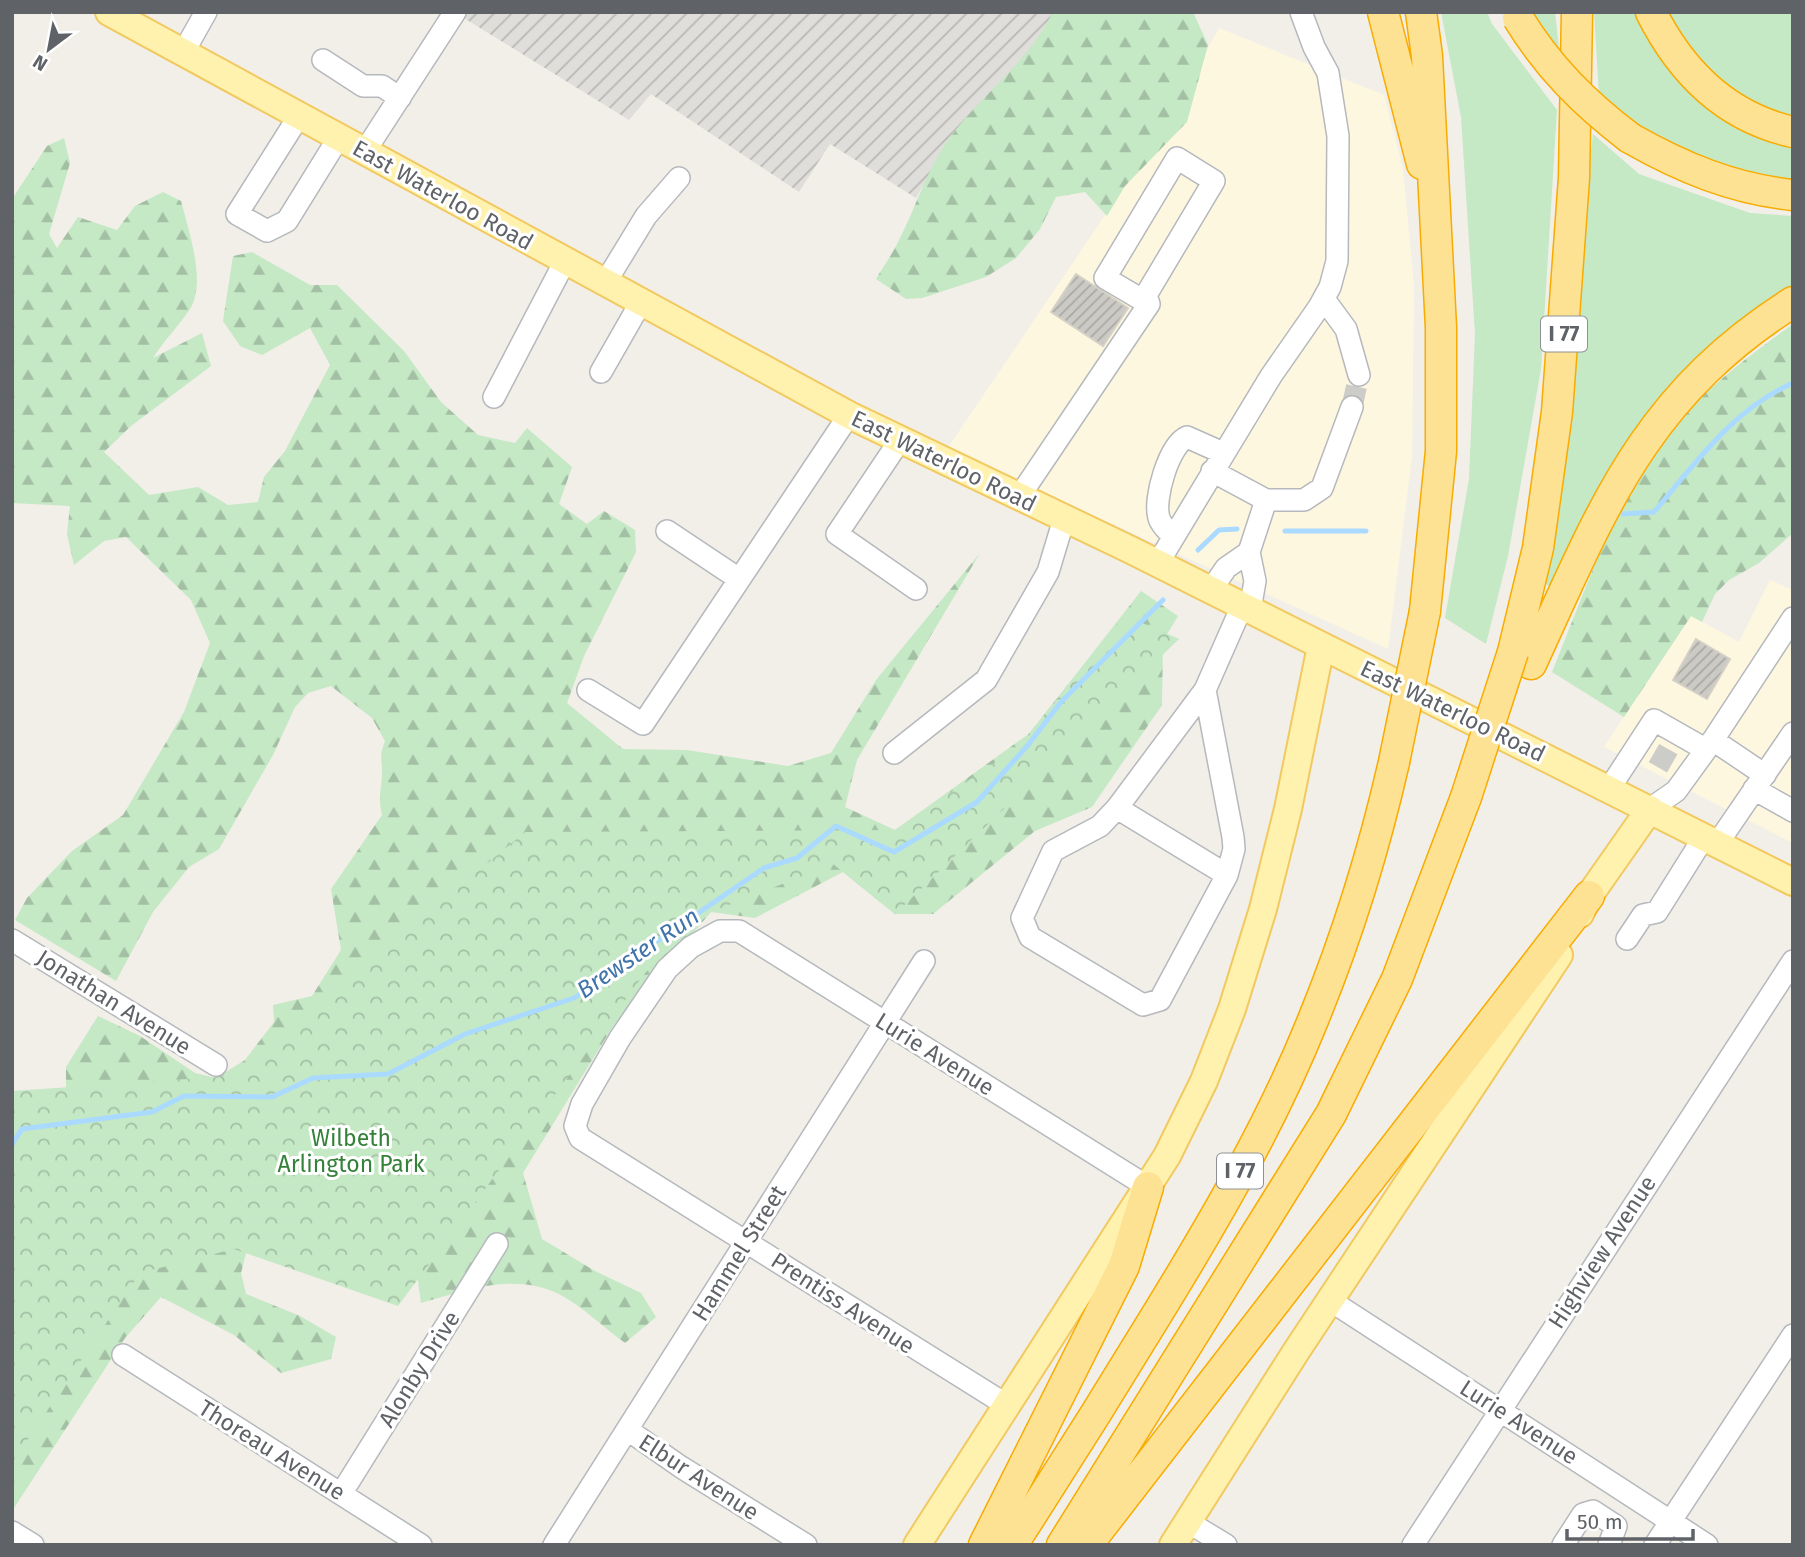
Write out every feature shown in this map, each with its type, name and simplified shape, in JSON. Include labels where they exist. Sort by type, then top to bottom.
[{"type":"highway","points":[[1382,12],[1417,148],[1437,206]]},
{"type":"highway","name":"I 77","points":[[1012,1545],[1076,1447],[1210,1227],[1285,1084],[1313,1021],[1353,910],[1394,762],[1425,611],[1441,451],[1437,206],[1427,56],[1421,12]]},
{"type":"highway","name":"I 77","points":[[1062,1545],[1331,1114],[1373,1032],[1471,800],[1522,658],[1558,398],[1574,178],[1577,12]]},
{"type":"highway","points":[[1651,12],[1676,54],[1710,92],[1745,116],[1793,132]]},
{"type":"highway","points":[[1516,15],[1537,50],[1563,81],[1630,138],[1693,170],[1730,183],[1793,195]]},
{"type":"highway","points":[[1522,658],[1608,496],[1654,426],[1689,385],[1753,327],[1793,302]]},
{"type":"highway","points":[[1087,1545],[1589,897]]},
{"type":"highway","points":[[985,1545],[1124,1266],[1148,1187]]},
{"type":"main road","name":"East Waterloo Road","points":[[109,12],[849,415],[1157,563],[1793,882]]},
{"type":"main road","points":[[917,1545],[1005,1404],[1148,1187],[1188,1117],[1232,1009],[1263,909],[1288,809],[1321,646]]},
{"type":"main road","points":[[1173,1545],[1563,950],[1589,897],[1650,809]]},
{"type":"street","points":[[183,53],[206,12]]},
{"type":"street","points":[[365,151],[456,12]]},
{"type":"street","points":[[1157,563],[1217,462],[1324,299],[1337,261],[1338,136],[1328,73],[1314,47],[1301,12]]},
{"type":"street","points":[[323,60],[363,86],[382,86],[400,98]]},
{"type":"street","points":[[299,116],[237,214],[254,225],[267,231],[287,221],[339,137]]},
{"type":"street","points":[[1177,158],[1213,181],[1146,295],[1149,304],[1105,278],[1177,158]]},
{"type":"street","points":[[606,283],[646,216],[679,178]]},
{"type":"street","points":[[494,397],[565,261]]},
{"type":"street","points":[[1324,299],[1346,329],[1359,375]]},
{"type":"street","points":[[601,372],[641,302]]},
{"type":"street","points":[[1019,497],[1149,304]]},
{"type":"street","points":[[1172,535],[1158,517],[1158,500],[1176,447],[1187,437],[1266,500],[1304,500],[1322,488],[1352,407]]},
{"type":"street","points":[[588,690],[643,724],[849,415]]},
{"type":"street","points":[[900,440],[837,534],[916,589]]},
{"type":"street","points":[[1205,690],[1234,849],[1227,875],[1160,1000],[1143,1005],[1030,937],[1022,918],[1053,851],[1100,825],[1117,808],[1205,690],[1246,608],[1255,581],[1249,552],[1266,500]]},
{"type":"street","points":[[894,753],[986,680],[1048,572],[1064,519]]},
{"type":"street","points":[[667,531],[739,579]]},
{"type":"street","points":[[1211,590],[1226,568],[1249,552]]},
{"type":"street","points":[[1650,809],[1676,791],[1681,769],[1709,745],[1793,618]]},
{"type":"street","points":[[1609,789],[1646,749],[1654,720],[1709,745],[1760,782],[1793,811]]},
{"type":"street","points":[[1627,939],[1643,915],[1657,912],[1711,840],[1760,782],[1793,733]]},
{"type":"street","points":[[1117,808],[1227,875]]},
{"type":"street","name":"Lurie Avenue","points":[[576,1132],[582,1104],[648,995],[667,969],[691,947],[720,931],[733,929],[757,940],[1148,1187]]},
{"type":"street","name":"Jonathan Avenue","points":[[12,940],[216,1065]]},
{"type":"street","name":"Hammel Street","points":[[554,1545],[924,961]]},
{"type":"street","name":"Highview Avenue","points":[[1413,1545],[1793,961]]},
{"type":"street","name":"Prentiss Avenue","points":[[576,1132],[592,1145],[1005,1404]]},
{"type":"street","name":"Alonby Drive","points":[[341,1494],[498,1244]]},
{"type":"street","name":"Lurie Avenue","points":[[1331,1301],[1707,1545]]},
{"type":"street","points":[[1655,1545],[1793,1335]]},
{"type":"street","name":"Thoreau Avenue","points":[[123,1355],[421,1545]]},
{"type":"street","name":"Elbur Avenue","points":[[628,1430],[681,1467],[806,1545]]},
{"type":"street","points":[[1601,1516],[1619,1487]]},
{"type":"street","points":[[1563,1545],[1583,1514],[1593,1511],[1616,1526],[1609,1545]]},
{"type":"street","points":[[1188,1522],[1226,1545]]},
{"type":"street","points":[[12,1532],[33,1545]]},
{"type":"shaded area","points":[[468,12],[1053,12],[1041,36],[1013,71],[953,133],[916,198],[830,144],[799,192],[651,94],[629,120],[464,18]]},
{"type":"shaded area","points":[[1219,28],[1384,95],[1403,169],[1414,286],[1412,456],[1388,649],[980,464],[949,446],[1166,125]]},
{"type":"shaded area","points":[[1770,580],[1793,590],[1793,843],[1604,747],[1691,616],[1739,642]]},
{"type":"green space","points":[[1053,12],[1193,12],[1208,45],[1187,122],[1125,186],[1107,216],[1085,192],[1056,197],[1040,229],[1016,258],[986,277],[922,298],[906,299],[876,279],[896,247],[930,171],[954,132],[1019,61]]},
{"type":"green space","points":[[1441,12],[1487,12],[1492,24],[1557,110],[1541,369],[1508,556],[1486,644],[1445,618],[1469,479],[1475,334],[1461,117]]},
{"type":"green space","points":[[1525,12],[1555,12],[1560,57]]},
{"type":"green space","points":[[1594,12],[1644,12],[1663,53],[1793,139],[1793,186],[1752,180],[1643,133],[1599,96]]},
{"type":"green space","points":[[1666,12],[1793,12],[1793,118],[1735,97],[1691,52]]},
{"type":"green space","points":[[1593,134],[1639,174],[1750,213],[1793,216],[1793,291],[1748,318],[1557,594],[1540,578]]},
{"type":"green space","points":[[64,138],[70,163],[49,234],[57,248],[78,217],[117,230],[135,206],[163,192],[181,201],[195,255],[195,298],[186,315],[153,358],[202,333],[211,366],[131,426],[104,452],[149,495],[198,487],[228,505],[258,502],[264,477],[285,451],[330,365],[310,328],[262,355],[240,346],[223,321],[233,256],[252,252],[310,285],[337,285],[404,351],[441,402],[478,435],[515,443],[527,428],[572,467],[559,504],[587,524],[604,511],[635,530],[636,552],[584,656],[567,703],[623,749],[687,750],[788,766],[831,753],[876,680],[980,553],[857,760],[845,807],[895,830],[1030,733],[1141,591],[1178,616],[1163,641],[1162,705],[1092,807],[1035,831],[933,914],[895,914],[843,872],[755,918],[711,912],[613,1026],[523,1173],[542,1239],[595,1271],[641,1293],[656,1317],[625,1343],[568,1299],[524,1284],[490,1285],[421,1303],[413,1246],[251,1233],[241,1273],[246,1294],[300,1316],[336,1337],[331,1359],[281,1373],[234,1335],[161,1297],[125,1338],[12,1511],[12,1121],[66,1104],[66,1067],[98,1016],[140,1036],[195,1073],[216,1078],[245,1060],[274,1022],[273,1005],[312,996],[341,950],[331,889],[382,815],[381,755],[385,741],[372,718],[331,686],[308,693],[295,707],[273,755],[219,849],[189,867],[153,912],[116,981],[15,920],[27,898],[72,851],[123,815],[184,712],[210,643],[191,600],[126,537],[104,541],[74,565],[67,534],[70,506],[12,503],[12,199],[47,146]]},
{"type":"green space","points":[[1793,324],[1793,533],[1759,563],[1729,580],[1715,594],[1702,622],[1691,616],[1624,717],[1552,672],[1606,538],[1641,469],[1677,421],[1721,379]]},
{"type":"green space","name":"Wilbeth Arlington Park","points":[[1124,615],[1179,639],[895,914],[833,864],[711,912],[646,972],[398,1306],[234,1249],[140,1273],[12,1463],[12,1091],[218,1077],[253,1066],[306,1014],[525,832],[895,830],[1018,747]]},
{"type":"building","points":[[1076,274],[1128,308],[1103,346],[1051,312]]},
{"type":"building","points":[[1696,639],[1730,659],[1707,699],[1673,680]]},
{"type":"waterway","name":"Brewster Run","points":[[1623,514],[1654,512],[1700,457],[1733,423],[1771,394],[1793,383]]},
{"type":"waterway","name":"Brewster Run","points":[[1198,550],[1219,530],[1237,529]]},
{"type":"waterway","name":"Brewster Run","points":[[1285,531],[1366,531]]},
{"type":"waterway","name":"Brewster Run","points":[[12,1144],[22,1129],[152,1112],[184,1096],[272,1097],[313,1078],[388,1074],[465,1034],[574,998],[764,868],[797,858],[836,826],[894,852],[977,802],[1028,745],[1061,702],[1163,600]]},
{"type":"tunnel","points":[[1352,407],[1359,375]]},
{"type":"tunnel","points":[[1654,753],[1675,765]]}]
